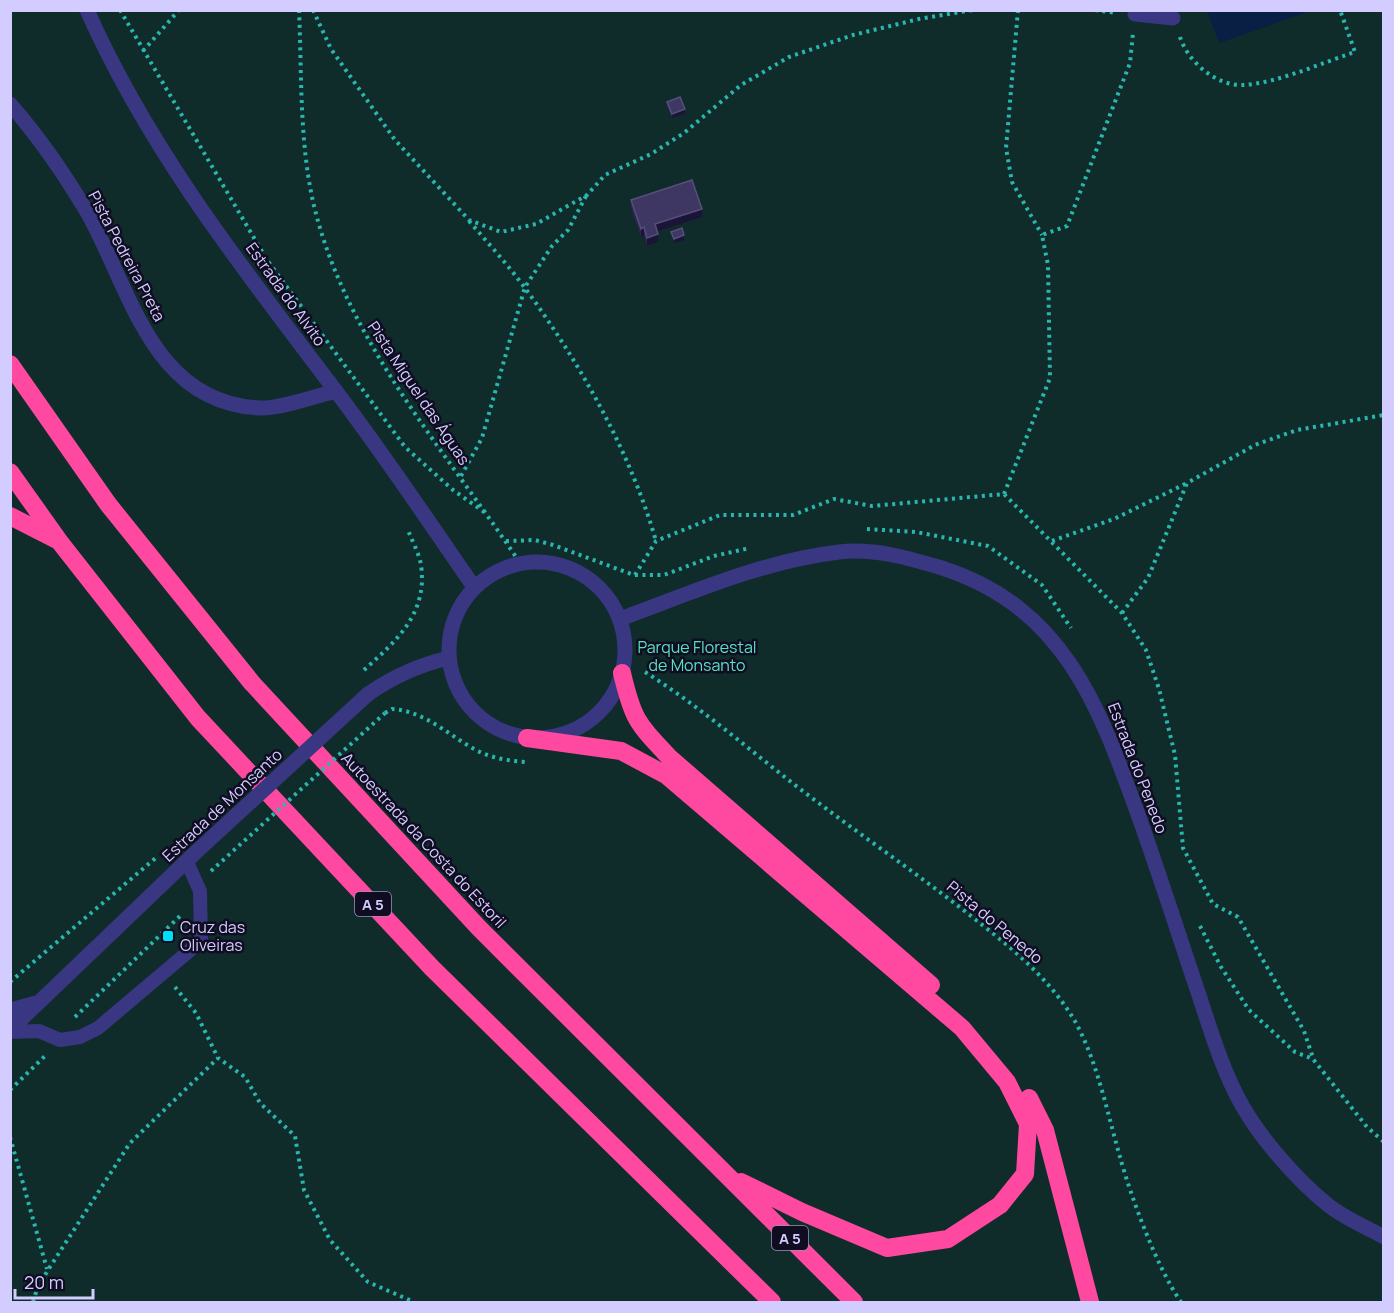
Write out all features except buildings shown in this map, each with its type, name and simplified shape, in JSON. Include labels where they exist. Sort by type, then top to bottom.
[{"type":"highway","name":"Autoestrada da Costa do Estoril","points":[[10,364],[108,504],[252,683],[479,928],[854,1302]]},
{"type":"highway","name":"A 5","points":[[10,472],[59,541],[206,726],[432,968],[772,1302]]},
{"type":"highway","points":[[10,516],[59,541]]},
{"type":"highway","points":[[622,673],[630,710],[638,724],[670,758],[973,1021],[1017,1075],[1045,1130],[1090,1302]]},
{"type":"highway","points":[[527,738],[621,751],[666,775],[962,1028],[1007,1082],[1028,1124],[1025,1174],[1000,1205],[948,1239],[887,1248],[802,1212],[726,1174]]},
{"type":"street","name":"Estrada do Alvito","points":[[87,10],[118,74],[174,170],[285,325],[336,391],[474,587]]},
{"type":"street","points":[[1136,12],[1173,18]]},
{"type":"street","name":"Pista Pedreira Preta","points":[[10,104],[29,125],[87,213],[118,282],[161,355],[195,388],[224,402],[262,408],[336,391]]},
{"type":"street","name":"Estrada do Penedo","points":[[620,619],[762,568],[840,552],[878,552],[913,559],[971,578],[1018,605],[1063,653],[1085,683],[1111,739],[1215,1041],[1244,1108],[1277,1154],[1328,1205],[1383,1237]]},
{"type":"street","points":[[538,561],[573,568],[601,589],[620,619],[625,649],[622,673],[606,705],[579,728],[545,738],[527,738],[494,728],[480,718],[459,691],[449,658],[451,628],[456,613],[474,587],[503,567],[520,563],[538,561]]},
{"type":"street","name":"Estrada de Monsanto","points":[[10,1031],[36,1003],[368,694],[402,673],[424,663],[449,658]]},
{"type":"street","name":"Estrada de Monsanto","points":[[10,1010],[36,1003]]},
{"type":"lane","points":[[10,1031],[39,1031],[60,1040],[80,1037],[98,1028],[201,941],[200,891],[191,858]]},
{"type":"path","points":[[120,10],[267,260],[405,447],[453,490],[487,514]]},
{"type":"path","points":[[143,51],[178,10]]},
{"type":"path","name":"Pista Miguel das Águas","points":[[299,10],[304,135],[315,209],[335,274],[366,338],[520,563]]},
{"type":"path","points":[[314,10],[331,50],[395,140],[469,220],[525,287],[558,337],[623,448],[656,541]]},
{"type":"path","points":[[460,476],[482,438],[525,287],[552,246],[568,230],[587,195],[605,175],[651,154],[684,133],[741,85],[789,57],[852,35],[919,19],[973,10]]},
{"type":"path","points":[[1004,494],[1050,378],[1048,265],[1042,235],[1012,182],[1006,148],[1018,10]]},
{"type":"path","points":[[1173,18],[1182,46],[1199,66],[1216,79],[1240,85],[1259,83],[1354,52],[1340,10]]},
{"type":"path","points":[[1042,235],[1067,226],[1130,63],[1136,12]]},
{"type":"path","points":[[469,220],[501,232],[536,224],[587,195]]},
{"type":"path","points":[[1052,541],[1114,519],[1187,483],[1255,445],[1297,430],[1383,415]]},
{"type":"path","points":[[1122,613],[1148,578],[1187,483]]},
{"type":"path","points":[[634,575],[656,541],[720,515],[793,515],[834,499],[872,506],[1004,494],[1122,613],[1146,650],[1159,689],[1175,755],[1183,848],[1213,904],[1238,917],[1304,1031],[1314,1059],[1367,1127],[1383,1142]]},
{"type":"path","points":[[362,671],[402,634],[420,596],[421,564],[401,520]]},
{"type":"path","points":[[861,530],[916,532],[988,546],[1042,585],[1072,630]]},
{"type":"path","points":[[506,541],[535,540],[634,575],[664,575],[714,556],[759,546]]},
{"type":"path","name":"Pista do Penedo","points":[[646,672],[676,692],[813,799],[922,877],[1017,953],[1043,980],[1076,1023],[1090,1053],[1121,1160],[1163,1272],[1181,1302]]},
{"type":"path","points":[[10,1090],[60,1040],[77,1014],[187,910],[212,871],[386,712],[392,709],[419,714],[490,756],[530,763]]},
{"type":"path","points":[[10,982],[164,852]]},
{"type":"path","points":[[1199,925],[1221,967],[1249,1010],[1295,1052],[1314,1059]]},
{"type":"path","points":[[163,972],[196,1013],[218,1058],[245,1077],[260,1103],[295,1136],[304,1190],[330,1240],[368,1282],[414,1302]]},
{"type":"path","points":[[33,1302],[48,1269],[130,1143],[218,1058]]},
{"type":"path","points":[[10,1137],[48,1269]]},
{"type":"green space","name":"Parque Florestal de Monsanto","points":[[10,11],[1383,11],[1383,1302],[11,1302]]},
{"type":"water","points":[[1304,10],[1305,13],[1219,43],[1207,11]]},
{"type":"place","name":"Cruz das Oliveiras","points":[[168,936]]}]
